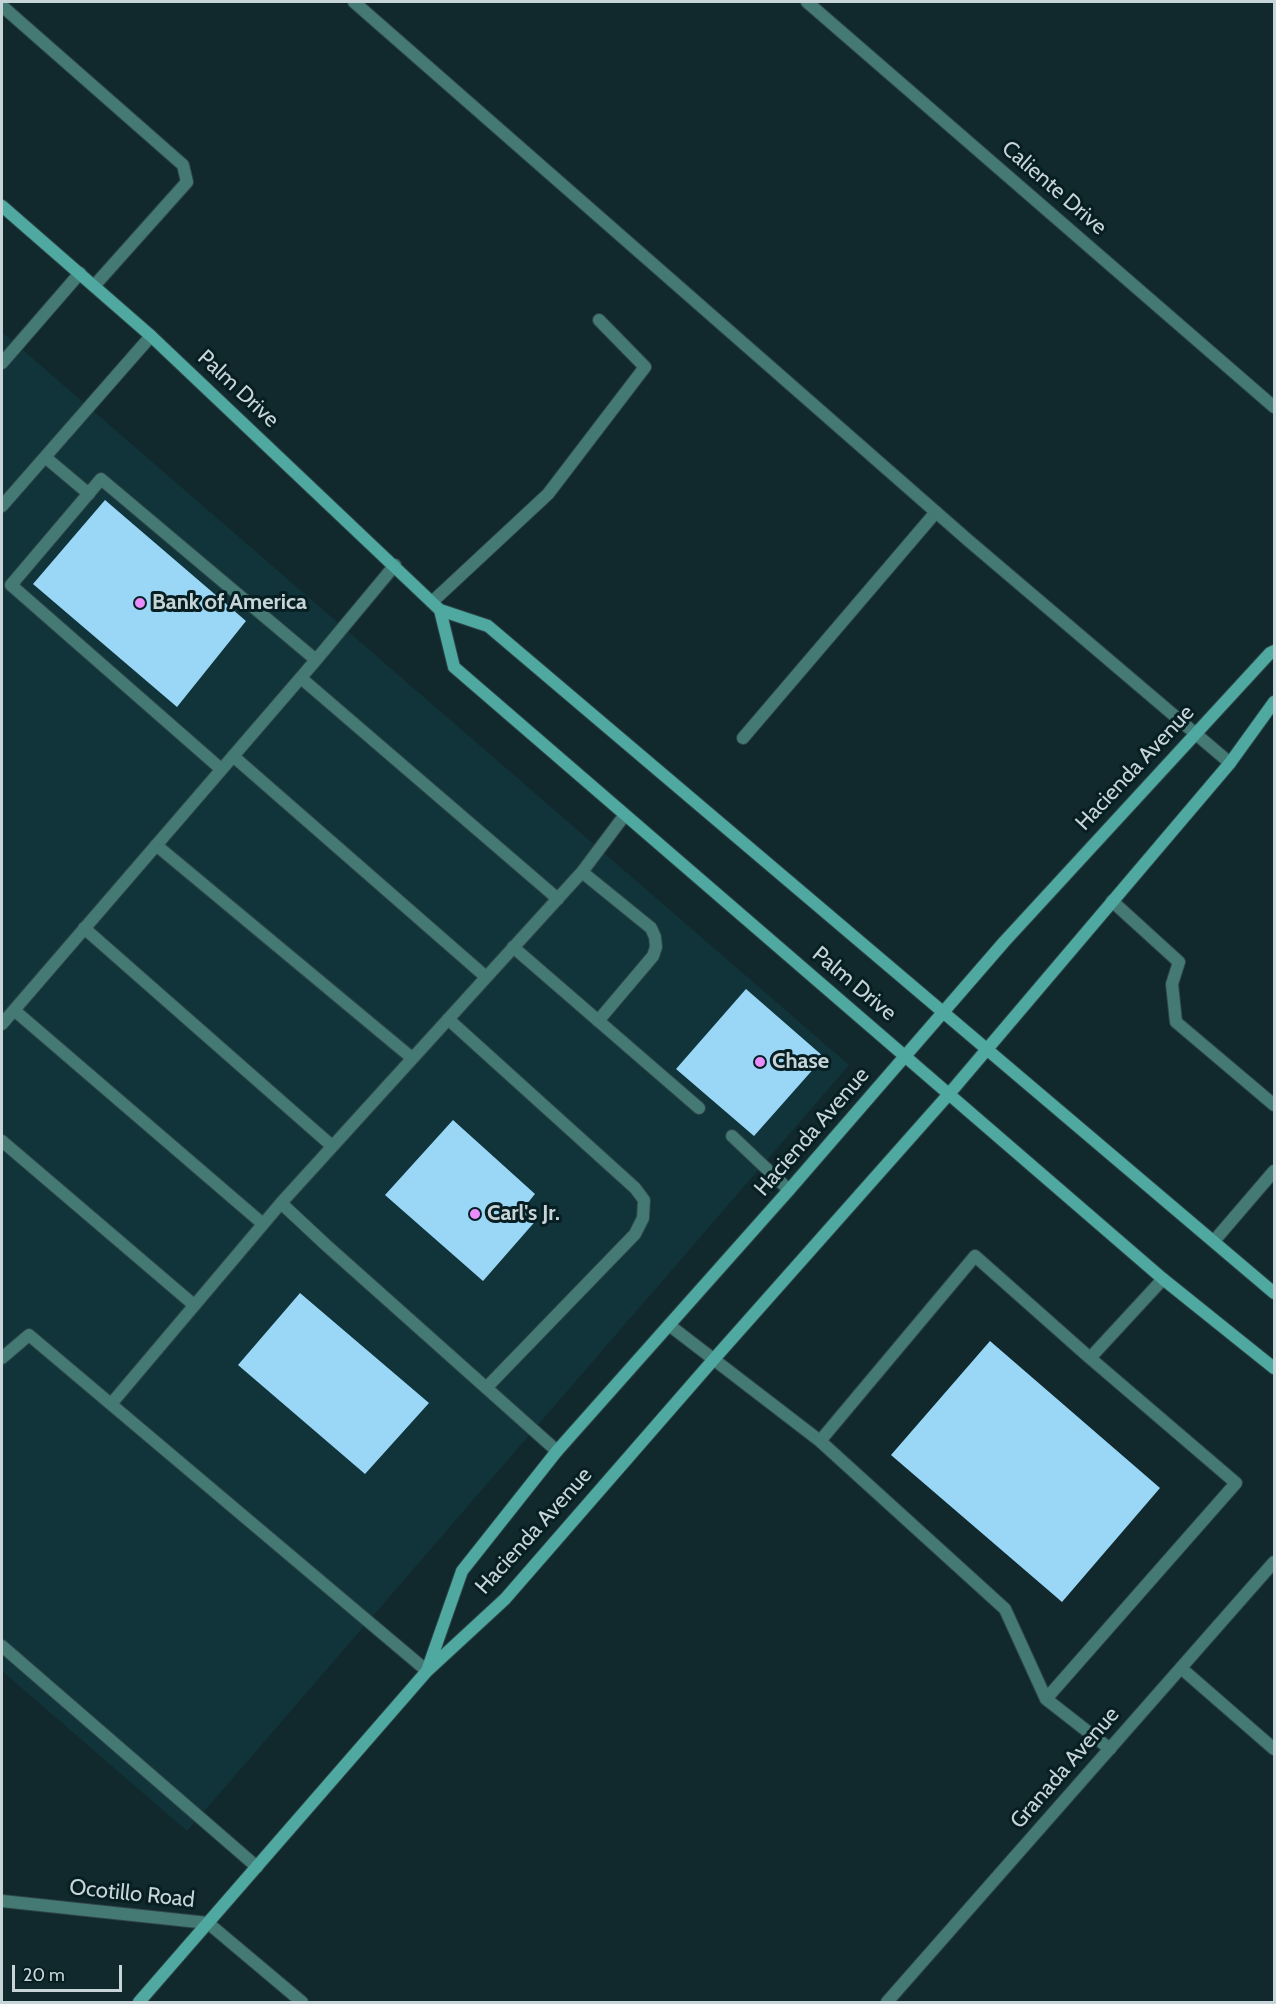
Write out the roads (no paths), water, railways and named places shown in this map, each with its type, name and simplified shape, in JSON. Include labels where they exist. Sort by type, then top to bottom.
[{"type":"street","points":[[354,2],[936,512],[1230,763]]},
{"type":"street","name":"Caliente Drive","points":[[807,2],[1275,407]]},
{"type":"street","points":[[2,6],[183,165],[187,182],[94,286]]},
{"type":"street","name":"Palm Drive","points":[[2,206],[151,336],[436,606],[488,626],[1275,1293]]},
{"type":"street","points":[[2,363],[80,273]]},
{"type":"street","points":[[436,606],[548,494],[645,367],[599,320]]},
{"type":"street","points":[[2,506],[151,336]]},
{"type":"street","points":[[45,456],[89,494]]},
{"type":"street","points":[[221,769],[11,585],[101,479],[316,660]]},
{"type":"street","points":[[743,738],[936,512]]},
{"type":"street","points":[[2,1024],[301,678],[395,565]]},
{"type":"street","name":"Palm Drive","points":[[436,606],[453,668],[1163,1279],[1275,1368]]},
{"type":"street","name":"Hacienda Avenue","points":[[427,1671],[462,1571],[557,1451],[789,1190],[1004,942],[1270,653],[1275,651]]},
{"type":"street","points":[[301,678],[558,899]]},
{"type":"street","name":"Hacienda Avenue","points":[[139,2002],[427,1671],[505,1599],[949,1094],[1230,763],[1275,702]]},
{"type":"street","points":[[233,756],[486,977]]},
{"type":"street","points":[[111,1404],[281,1203],[582,872],[624,816]]},
{"type":"street","points":[[156,845],[412,1058]]},
{"type":"street","points":[[582,872],[651,928],[655,937],[656,947],[653,956],[598,1021]]},
{"type":"street","points":[[1112,902],[1179,962],[1172,984],[1176,1022],[1275,1106]]},
{"type":"street","points":[[84,928],[332,1146]]},
{"type":"street","points":[[513,947],[699,1108]]},
{"type":"street","points":[[14,1010],[263,1224]]},
{"type":"street","points":[[448,1019],[634,1188],[644,1200],[643,1218],[635,1234],[487,1387]]},
{"type":"street","points":[[732,1136],[789,1190]]},
{"type":"street","points":[[2,1141],[194,1305]]},
{"type":"street","points":[[1214,1241],[1275,1171]]},
{"type":"street","points":[[281,1203],[557,1451]]},
{"type":"street","points":[[820,1440],[975,1257],[1236,1483],[1046,1699]]},
{"type":"street","points":[[1090,1358],[1163,1279]]},
{"type":"street","points":[[669,1325],[820,1440],[1005,1609],[1046,1699],[1110,1749]]},
{"type":"street","points":[[2,1358],[29,1335],[427,1671]]},
{"type":"street","name":"Granada Avenue","points":[[887,2002],[1275,1562]]},
{"type":"street","points":[[2,1646],[257,1867]]},
{"type":"street","points":[[1181,1668],[1275,1749]]},
{"type":"street","name":"Ocotillo Road","points":[[2,1901],[208,1923],[302,2002]]},
{"type":"place","name":"Bank of America","points":[[140,603]]},
{"type":"place","name":"Chase","points":[[760,1062]]},
{"type":"place","name":"Carl's Jr.","points":[[475,1214]]}]
